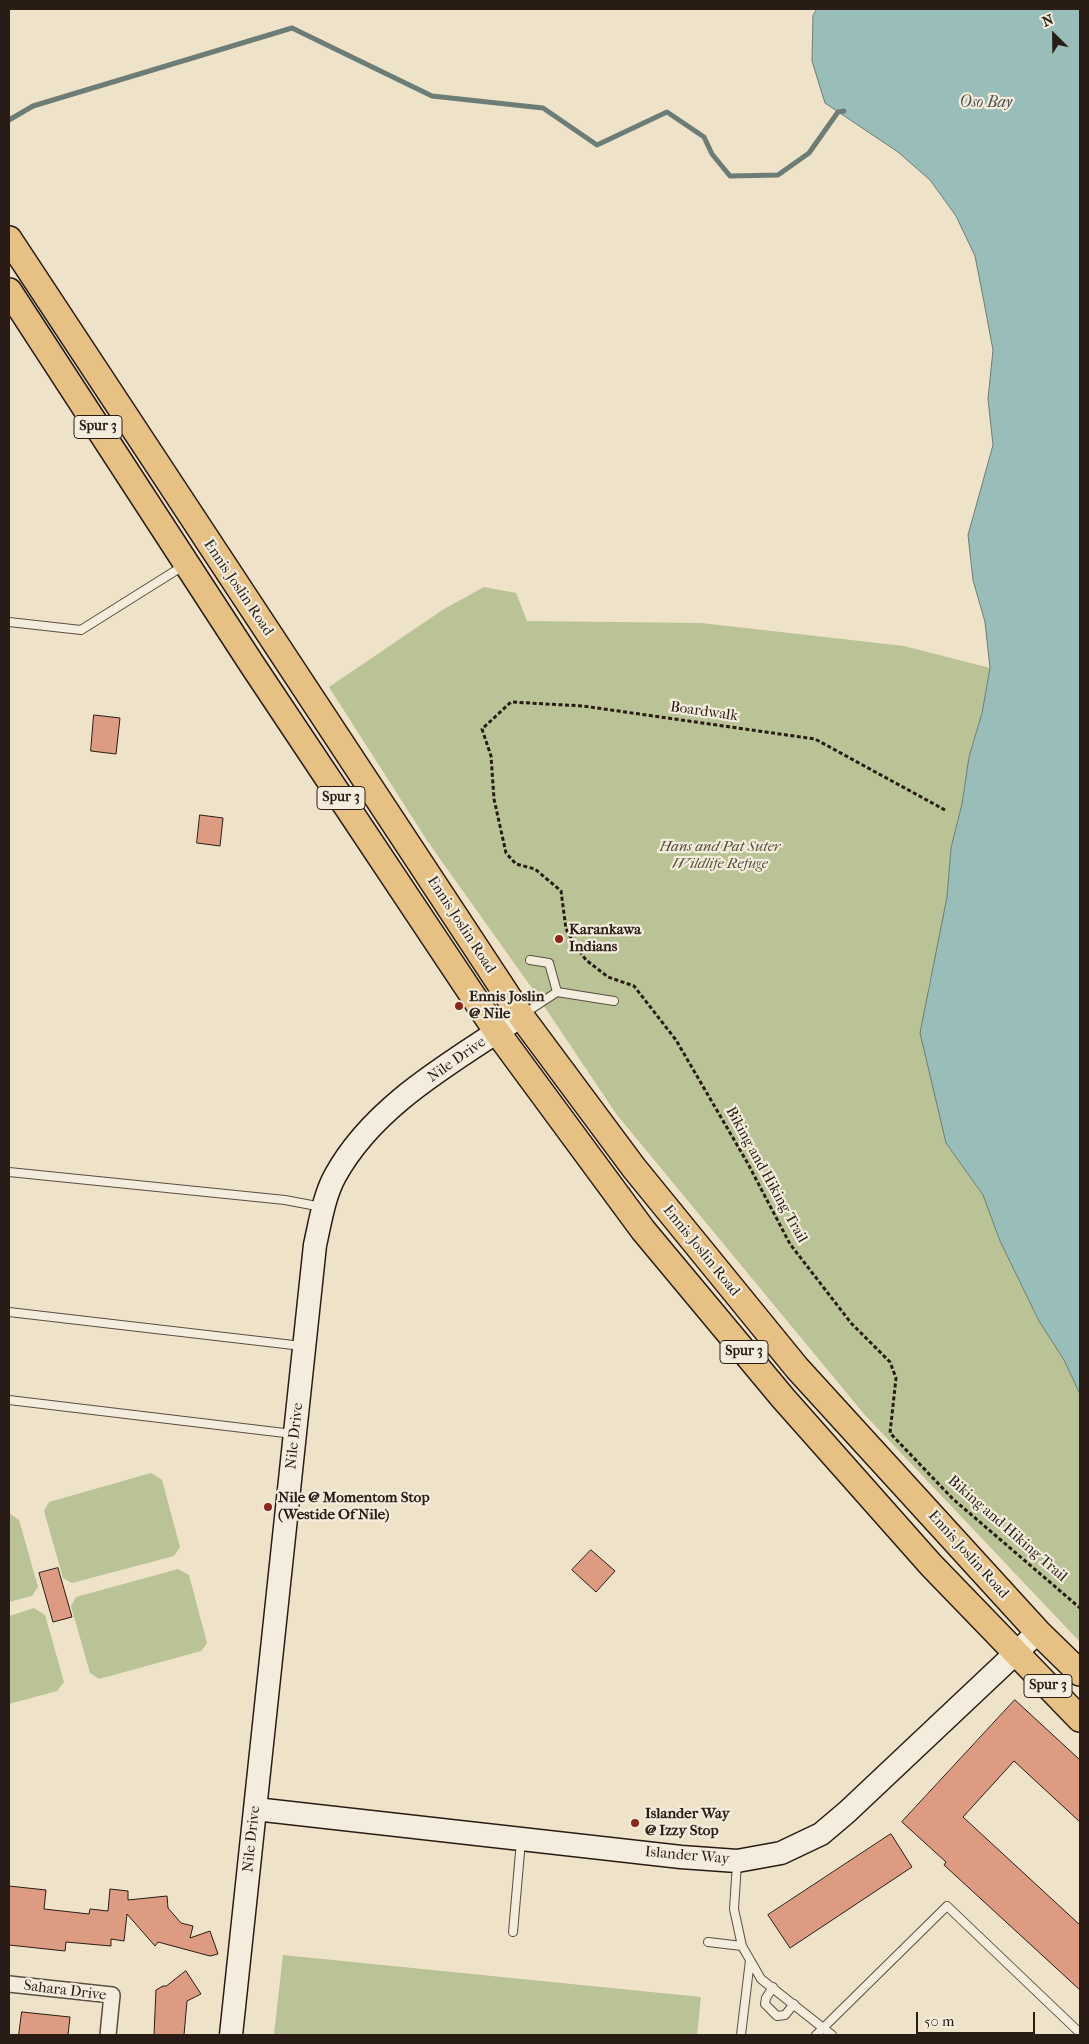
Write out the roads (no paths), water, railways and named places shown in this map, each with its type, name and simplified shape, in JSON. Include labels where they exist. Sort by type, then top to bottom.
[{"type":"main road","name":"Ennis Joslin Road","points":[[9,239],[521,1016],[634,1168],[796,1368],[1038,1632],[1080,1673]]},
{"type":"main road","name":"Ennis Joslin Road","points":[[9,291],[497,1032],[642,1230],[770,1383],[931,1565],[1080,1720]]},
{"type":"main road","points":[[187,563],[211,548]]},
{"type":"main road","name":"Nile Drive","points":[[231,2035],[315,1245],[324,1208],[334,1177],[349,1154],[394,1103],[521,1016]]},
{"type":"main road","name":"Islander Way","points":[[255,1809],[681,1857],[737,1861],[781,1853],[821,1834],[847,1812],[1038,1632]]},
{"type":"street","name":"Sahara Drive","points":[[9,1984],[112,1995],[108,2035]]},
{"type":"lane","points":[[9,622],[80,630],[187,563]]},
{"type":"lane","points":[[530,960],[549,963],[557,992]]},
{"type":"lane","points":[[521,1016],[557,992],[614,1001]]},
{"type":"lane","points":[[9,1172],[285,1200],[324,1208]]},
{"type":"lane","points":[[9,1312],[304,1346]]},
{"type":"lane","points":[[9,1400],[295,1434]]},
{"type":"lane","points":[[513,1932],[522,1839]]},
{"type":"lane","points":[[737,1861],[734,1909],[742,1946],[761,1979],[832,2035]]},
{"type":"lane","points":[[816,2035],[947,1906],[1080,2033]]},
{"type":"lane","points":[[708,1942],[742,1946]]},
{"type":"lane","points":[[741,2035],[750,1960]]},
{"type":"lane","points":[[773,1988],[766,1998],[765,2004],[777,2016],[785,2015],[794,2004]]},
{"type":"water","name":"Oso Bay","points":[[817,9],[1080,9],[1080,1394],[1064,1360],[1039,1321],[1000,1241],[983,1195],[946,1143],[920,1033],[947,897],[951,848],[962,804],[969,757],[982,713],[990,668],[985,622],[973,580],[968,535],[993,445],[988,399],[993,350],[984,302],[975,256],[956,216],[930,180],[898,152],[825,103],[812,61],[813,16]]},
{"type":"waterway","points":[[9,120],[33,106],[292,28],[432,96],[543,108],[597,145],[667,112],[704,137],[712,154],[730,176],[778,175],[809,153],[838,112],[844,111]]},
{"type":"place","name":"Karankawa Indians","points":[[559,939]]},
{"type":"place","name":"Ennis Joslin @ Nile","points":[[459,1006]]},
{"type":"place","name":"Nile @ Momentom Stop (Westide Of Nile)","points":[[268,1507]]},
{"type":"place","name":"Islander Way @ Izzy Stop","points":[[635,1823]]},
{"type":"park label","name":"Hans and Pat Suter Wildlife Refuge","points":[[720,856]]}]
